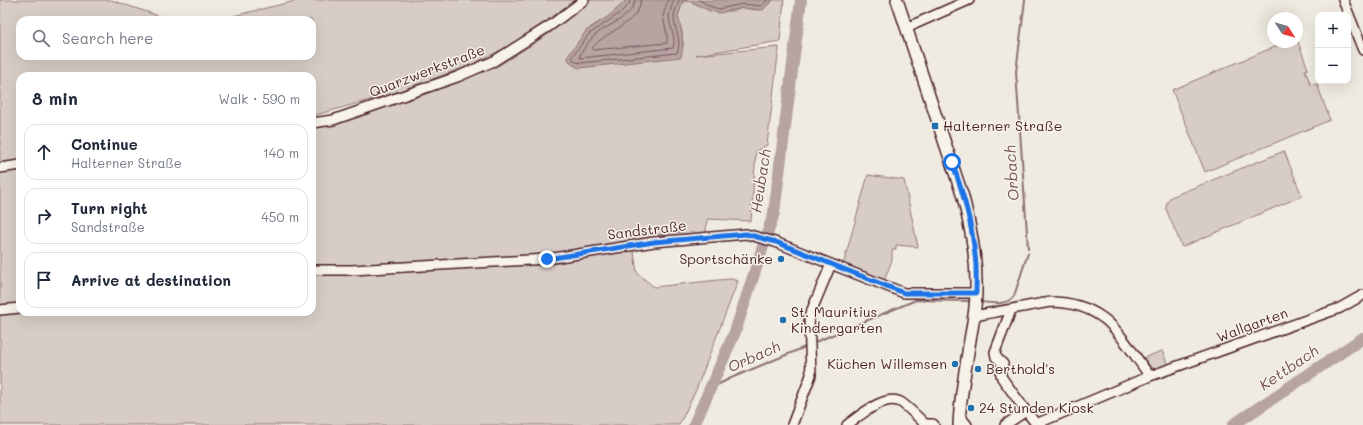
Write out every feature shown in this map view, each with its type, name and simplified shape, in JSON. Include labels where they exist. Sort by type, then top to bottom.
[{"type":"main road","points":[[897,0],[963,197],[976,256],[975,303],[962,385],[959,420]]},
{"type":"street","name":"Quarzwerkstraße","points":[[316,122],[333,120],[457,77],[494,61],[551,25],[584,0]]},
{"type":"street","points":[[906,28],[970,0]]},
{"type":"street","points":[[1343,0],[1363,50]]},
{"type":"street","points":[[0,168],[16,166]]},
{"type":"street","name":"Sandstraße","points":[[316,270],[352,270],[547,259],[654,242],[746,234],[776,242],[904,293],[975,303]]},
{"type":"street","points":[[792,425],[811,375],[809,317],[831,264]]},
{"type":"street","name":"Wallgarten","points":[[1011,310],[995,352],[996,357],[1003,364],[1000,371],[1002,378],[1037,425],[1150,376],[1340,308],[1363,295]]},
{"type":"street","points":[[975,303],[1011,310],[1050,302],[1063,302],[1090,310],[1104,318],[1113,327],[1150,376]]},
{"type":"street","points":[[0,310],[16,308]]},
{"type":"street","points":[[846,425],[876,405],[892,399],[901,402],[925,424],[934,425]]},
{"type":"street","points":[[1005,425],[1026,411]]},
{"type":"street","points":[[959,420],[967,425]]},
{"type":"shaded area","points":[[0,0],[111,0],[159,16],[16,16],[16,60],[316,60],[316,16],[233,16],[299,0],[576,0],[505,48],[471,65],[391,94],[316,115],[316,72],[16,72],[16,162],[0,164]]},
{"type":"shaded area","points":[[591,0],[627,0],[609,16],[591,27],[568,59],[573,65],[683,46],[678,16],[683,1],[690,1],[710,11],[735,11],[742,8],[758,10],[772,2],[772,0],[784,0],[780,41],[696,55],[779,47],[767,145],[756,151],[751,221],[707,219],[706,234],[686,237],[682,232],[655,235],[655,238],[615,244],[618,248],[633,245],[637,273],[654,287],[731,279],[738,281],[696,390],[679,425],[0,425],[0,168],[16,166],[16,316],[316,316],[316,122],[333,120],[495,68],[550,33]]},
{"type":"shaded area","points":[[1272,48],[1300,48],[1308,69],[1305,70],[1311,85],[1317,84],[1330,120],[1205,172],[1172,90]]},
{"type":"shaded area","points":[[1284,151],[1302,196],[1182,247],[1166,209],[1167,202],[1171,197]]},
{"type":"shaded area","points":[[868,175],[904,180],[918,247],[896,245],[896,250],[892,250],[892,260],[884,281],[843,265]]},
{"type":"shaded area","points":[[1162,351],[1168,365],[1163,367],[1156,369],[1151,367],[1143,358]]},
{"type":"water","points":[[627,0],[772,0],[763,10],[742,8],[719,13],[710,11],[690,1],[683,1],[678,16],[683,46],[681,57],[579,68],[573,65],[568,59],[568,56],[586,31],[609,16]]},
{"type":"waterway","name":"Heubach","points":[[694,425],[735,332],[774,213],[801,0]]},
{"type":"waterway","name":"Orbach","points":[[1025,0],[1016,72],[1028,248]]},
{"type":"waterway","name":"Orbach","points":[[980,302],[1003,303],[1014,296],[1028,253]]},
{"type":"waterway","name":"Orbach","points":[[813,343],[916,300],[971,301]]},
{"type":"waterway","name":"Kettbach","points":[[1233,425],[1363,338]]},
{"type":"waterway","name":"Orbach","points":[[711,388],[805,347]]},
{"type":"place","name":"Halterner Straße","points":[[935,126]]},
{"type":"place","name":"Sportschänke","points":[[781,259]]},
{"type":"place","name":"St. Mauritius Kindergarten","points":[[783,320]]},
{"type":"place","name":"Küchen Willemsen","points":[[955,364]]},
{"type":"place","name":"Berthold's","points":[[978,369]]},
{"type":"place","name":"24 Stunden Kiosk","points":[[971,408]]},
{"type":"route","points":[[547,259],[654,242],[746,234],[776,242],[904,293],[976,293],[976,256],[971,228],[952,162]]}]
